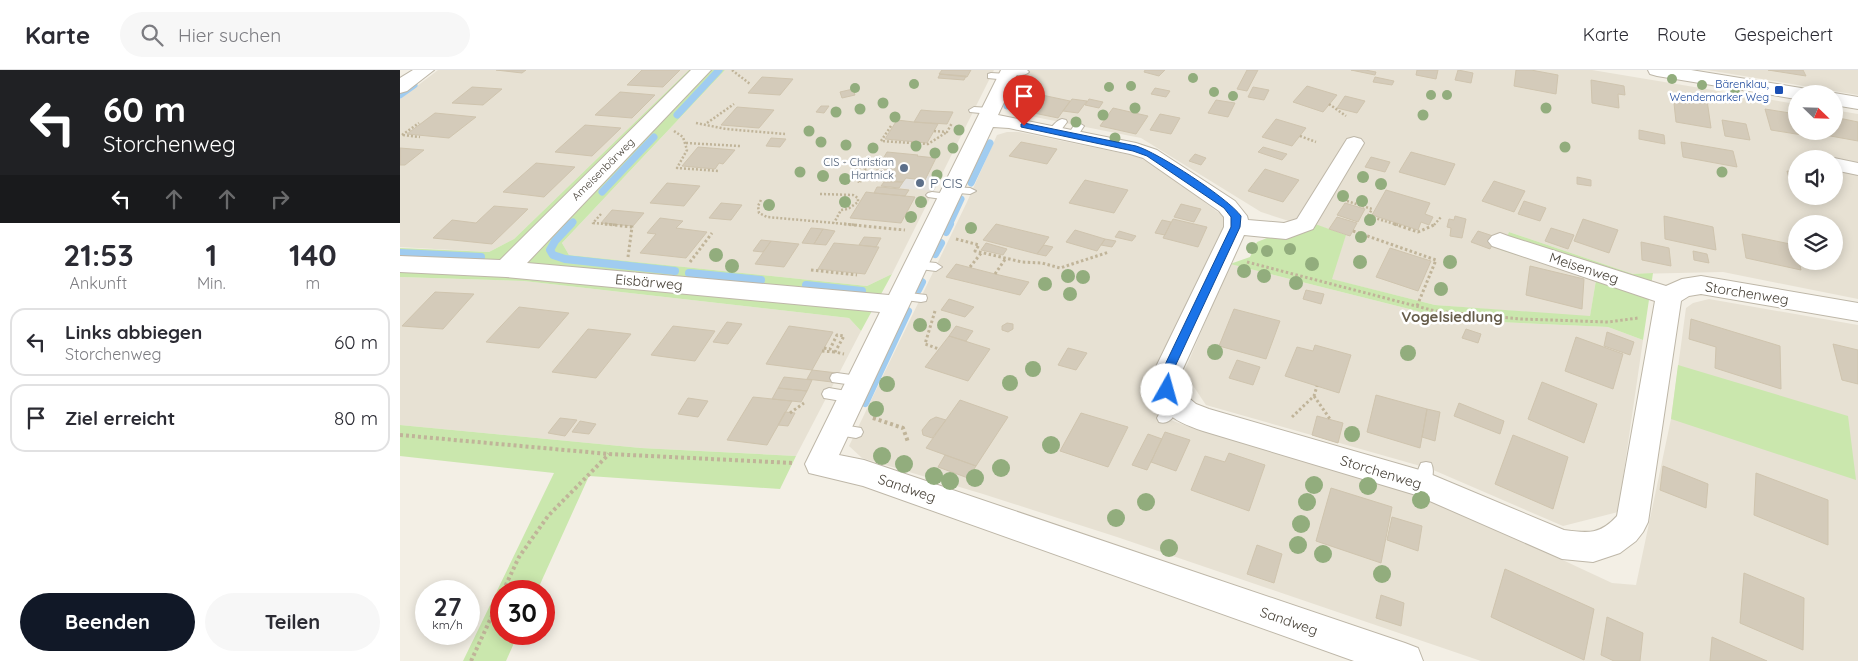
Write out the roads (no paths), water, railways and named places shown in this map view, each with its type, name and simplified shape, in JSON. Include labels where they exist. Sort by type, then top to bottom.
[{"type":"street","points":[[400,88],[425,70]]},
{"type":"street","name":"Ameisenbärweg","points":[[506,269],[702,70]]},
{"type":"street","points":[[1657,70],[1788,92]]},
{"type":"street","points":[[906,300],[926,266],[917,229],[951,193],[980,115],[1008,73]]},
{"type":"street","points":[[1843,100],[1858,103]]},
{"type":"street","points":[[980,115],[1010,122],[1067,129],[1150,154],[1227,206],[1236,216],[1230,225],[1286,231],[1305,224],[1319,210],[1354,143]]},
{"type":"street","points":[[1843,166],[1858,169]]},
{"type":"street","name":"Storchenweg","points":[[1230,225],[1222,255],[1161,372],[1177,415],[1226,418],[1282,443],[1419,482],[1562,544],[1586,548],[1606,544],[1621,536],[1632,522],[1666,305],[1682,288],[1701,285],[1858,312]]},
{"type":"street","name":"Meisenweg","points":[[1500,241],[1666,305]]},
{"type":"street","name":"Eisbärweg","points":[[400,264],[506,269],[672,284],[906,300]]},
{"type":"street","name":"Sandweg","points":[[906,300],[845,403],[820,464],[874,476],[1405,661]]},
{"type":"waterway","points":[[677,115],[719,70]]},
{"type":"waterway","points":[[1007,106],[1017,80]]},
{"type":"waterway","points":[[400,95],[414,85]]},
{"type":"waterway","points":[[602,192],[654,137]]},
{"type":"waterway","points":[[971,183],[990,143]]},
{"type":"waterway","points":[[949,225],[961,199]]},
{"type":"waterway","points":[[571,224],[555,241],[550,250],[553,255],[565,259],[675,271]]},
{"type":"waterway","points":[[946,232],[950,224]]},
{"type":"waterway","points":[[935,254],[941,243]]},
{"type":"waterway","points":[[400,253],[481,257]]},
{"type":"waterway","points":[[689,273],[761,280]]},
{"type":"waterway","points":[[918,290],[922,282]]},
{"type":"waterway","points":[[806,285],[862,291]]},
{"type":"waterway","points":[[865,403],[908,311]]},
{"type":"place","name":"Bärenklau, Wendemarker Weg","points":[[1779,90]]},
{"type":"place","name":"CIS - Christian Hartnick","points":[[904,168]]},
{"type":"place","name":"P CIS","points":[[920,183]]},
{"type":"district","name":"Vogelsiedlung","points":[[1452,316]]}]
